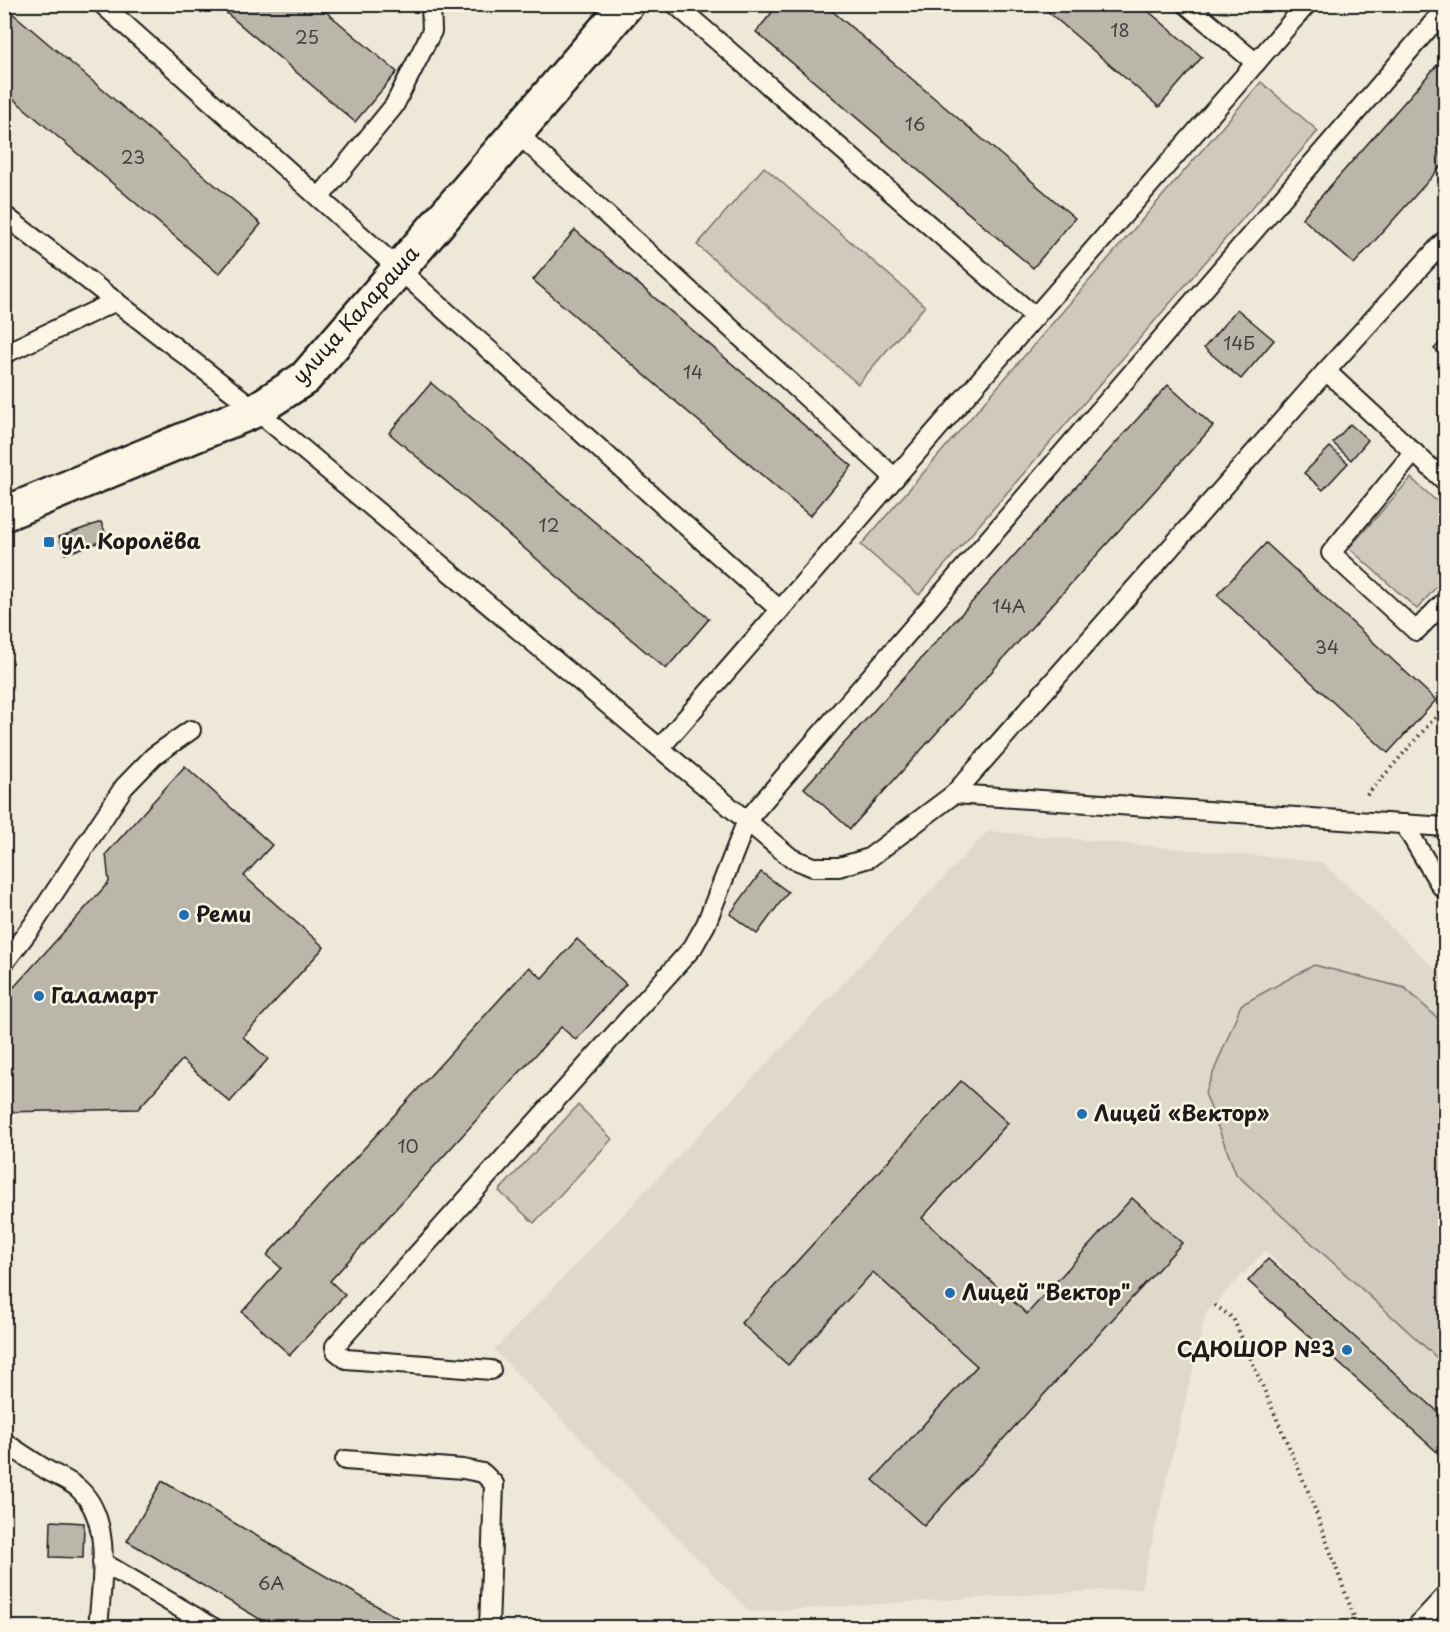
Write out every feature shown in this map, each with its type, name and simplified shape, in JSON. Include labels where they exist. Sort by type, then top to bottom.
[{"type":"street","name":"улица Калараша","points":[[4,514],[256,410],[305,378],[627,4]]},
{"type":"lane","points":[[102,4],[780,610]]},
{"type":"lane","points":[[319,198],[394,106],[432,31],[432,4]]},
{"type":"lane","points":[[675,4],[1035,317]]},
{"type":"lane","points":[[1186,4],[1256,63]]},
{"type":"lane","points":[[660,748],[1307,4]]},
{"type":"lane","points":[[491,1370],[346,1359],[339,1356],[335,1346],[693,947],[706,924],[747,820],[1446,8]]},
{"type":"lane","points":[[517,133],[895,478]]},
{"type":"lane","points":[[4,215],[256,410],[791,858],[813,867],[839,867],[869,858],[954,794],[1326,371],[1446,239]]},
{"type":"lane","points":[[4,354],[116,301]]},
{"type":"lane","points":[[1326,371],[1446,482]]},
{"type":"lane","points":[[1413,452],[1331,553],[1416,631],[1446,600]]},
{"type":"lane","points":[[4,963],[33,925],[124,787],[154,756],[191,730]]},
{"type":"lane","points":[[954,794],[1446,827]]},
{"type":"lane","points":[[1404,824],[1446,891]]},
{"type":"lane","points":[[4,1442],[79,1489],[90,1502],[100,1523],[102,1562],[98,1628]]},
{"type":"lane","points":[[345,1460],[463,1469],[483,1473],[494,1484],[489,1628]]},
{"type":"lane","points":[[102,1562],[214,1628]]},
{"type":"lane","points":[[1415,1628],[1446,1595]]},
{"type":"path","points":[[1345,820],[1446,705]]},
{"type":"path","points":[[1215,1305],[1233,1318],[1309,1493],[1358,1628]]},
{"type":"shaded area","points":[[1261,82],[1318,131],[919,595],[861,545]]},
{"type":"shaded area","points":[[764,167],[925,306],[858,384],[697,245]]},
{"type":"shaded area","points":[[1411,478],[1445,509],[1445,577],[1417,609],[1349,548]]},
{"type":"shaded area","name":"Лицей «Вектор»","points":[[988,831],[1322,862],[1445,978],[1445,1420],[1265,1251],[1206,1313],[1141,1588],[750,1612],[494,1350]]},
{"type":"shaded area","points":[[1314,965],[1405,988],[1445,1025],[1445,1365],[1236,1174],[1205,1093],[1241,1005]]},
{"type":"shaded area","points":[[578,1105],[612,1139],[534,1223],[499,1191]]},
{"type":"building","points":[[216,4],[317,4],[397,72],[355,122]]},
{"type":"building","points":[[779,4],[824,4],[1075,218],[1033,268],[756,32]]},
{"type":"building","points":[[1039,4],[1140,4],[1202,57],[1159,107]]},
{"type":"building","points":[[4,6],[261,224],[219,274],[4,91]]},
{"type":"building","points":[[1446,55],[1446,161],[1354,264],[1302,218]]},
{"type":"building","points":[[575,230],[852,466],[810,516],[533,280]]},
{"type":"building","points":[[1237,309],[1274,340],[1241,379],[1204,348]]},
{"type":"building","points":[[1446,336],[1446,359],[1434,349]]},
{"type":"building","points":[[431,383],[709,619],[666,669],[389,433]]},
{"type":"building","points":[[1168,385],[1213,426],[850,829],[804,788]]},
{"type":"building","points":[[1350,424],[1368,440],[1351,460],[1333,443]]},
{"type":"building","points":[[1330,447],[1348,463],[1323,490],[1304,473]]},
{"type":"building","points":[[101,522],[108,539],[65,554],[59,537]]},
{"type":"building","points":[[1266,543],[1436,700],[1388,753],[1217,595]]},
{"type":"building","name":"Реми","points":[[185,766],[272,845],[244,876],[324,947],[243,1037],[268,1059],[230,1102],[182,1060],[138,1109],[4,1112],[4,998],[109,882],[106,854]]},
{"type":"building","points":[[761,872],[788,892],[757,934],[730,914]]},
{"type":"building","points":[[577,939],[626,984],[576,1040],[561,1027],[330,1281],[345,1295],[290,1355],[242,1312],[281,1268],[267,1255],[529,967],[542,978]]},
{"type":"building","name":"Лицей \"Вектор\"","points":[[961,1081],[1008,1123],[922,1218],[1027,1314],[1132,1198],[1182,1243],[924,1526],[873,1480],[977,1366],[873,1272],[788,1365],[741,1323]]},
{"type":"building","name":"СДЮШОР №3","points":[[1268,1259],[1446,1419],[1446,1460],[1248,1281]]},
{"type":"building","points":[[162,1481],[415,1628],[275,1628],[127,1541]]},
{"type":"building","points":[[51,1521],[84,1523],[83,1558],[50,1557]]},
{"type":"place","name":"ул. Королёва","points":[[49,542]]},
{"type":"place","name":"Реми","points":[[184,915]]},
{"type":"place","name":"Галамарт","points":[[39,996]]},
{"type":"place","name":"Лицей «Вектор»","points":[[1082,1114]]},
{"type":"place","name":"Лицей \"Вектор\"","points":[[950,1293]]},
{"type":"place","name":"СДЮШОР №3","points":[[1347,1350]]}]
